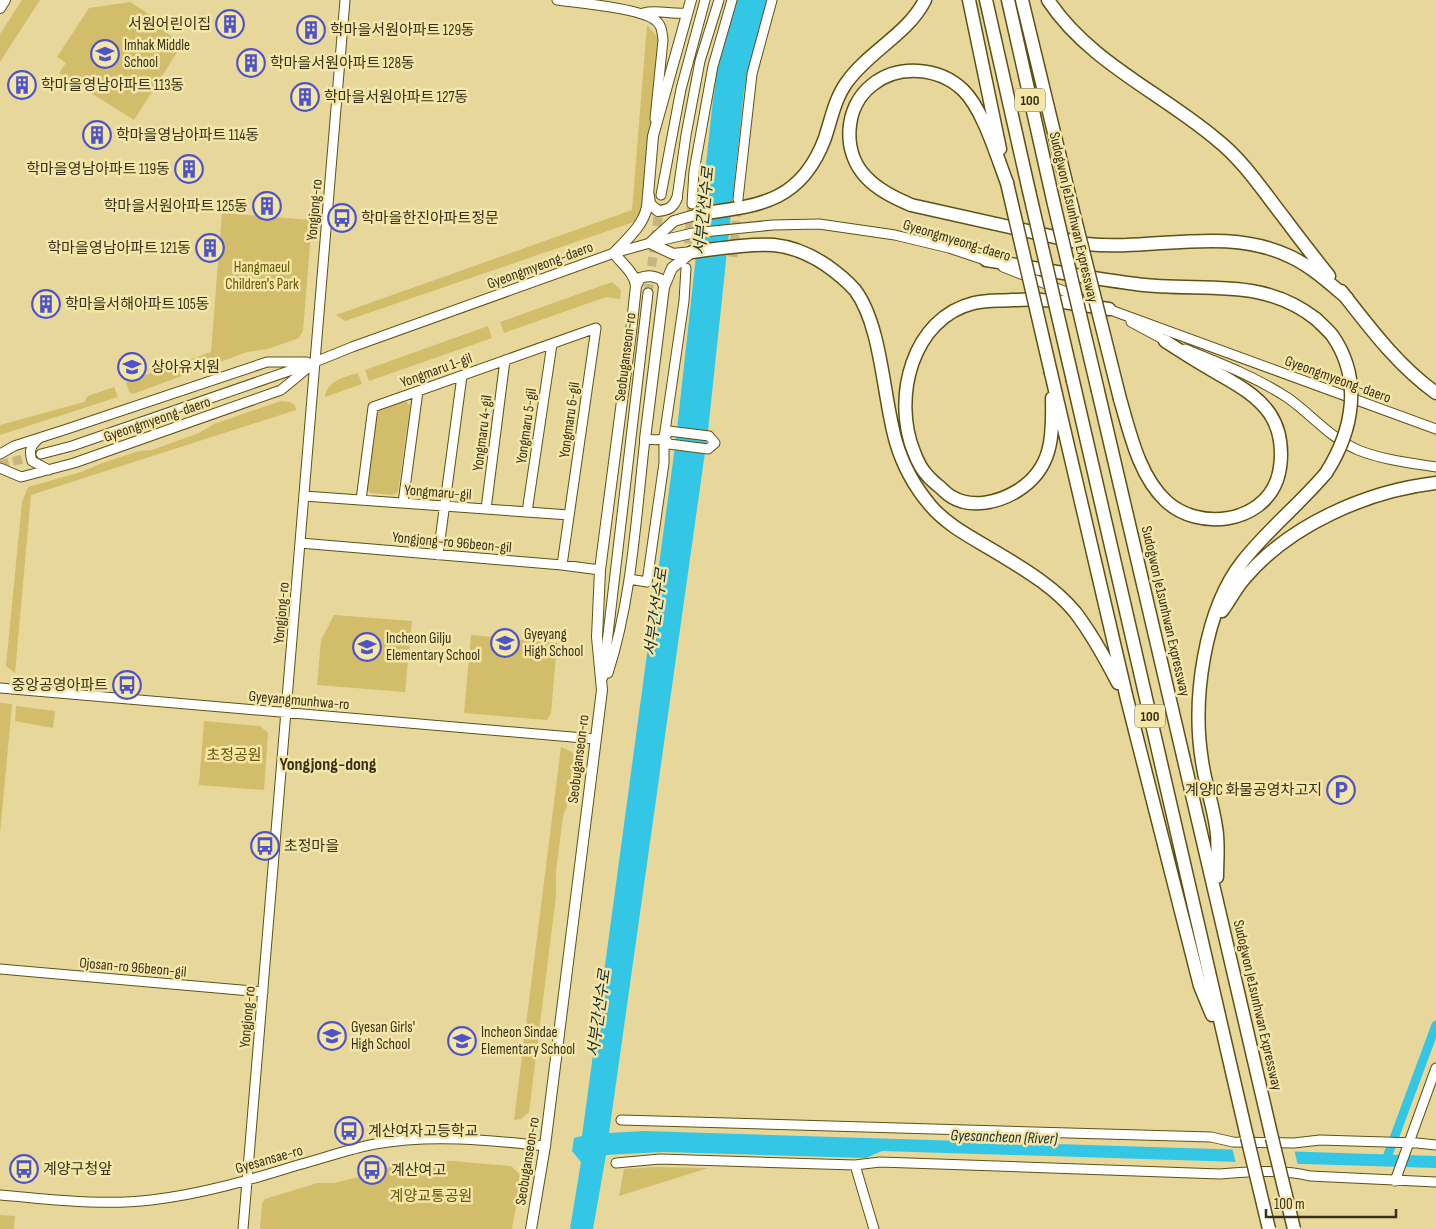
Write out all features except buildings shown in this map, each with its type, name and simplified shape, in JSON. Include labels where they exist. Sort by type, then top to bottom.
[{"type":"highway","points":[[695,209],[736,204],[754,206],[780,196],[802,178],[818,156],[833,110],[845,83],[864,60],[907,25],[925,0]]},
{"type":"highway","points":[[969,0],[1007,183],[1127,699],[1200,986],[1226,1051]]},
{"type":"highway","name":"100","points":[[986,0],[1268,1229]]},
{"type":"highway","name":"Sudogwon Je1sunhwan Expressway","points":[[1008,0],[1053,200],[1294,1229]]},
{"type":"highway","points":[[1022,0],[1120,399],[1140,461],[1165,500],[1178,511],[1193,518],[1228,519],[1254,508],[1270,493],[1277,481],[1281,466],[1278,429],[1270,413],[1243,388],[1165,341]]},
{"type":"highway","points":[[1048,0],[1071,29],[1096,53],[1200,126],[1234,155],[1252,174],[1395,357],[1421,382],[1436,393]]},
{"type":"highway","points":[[1007,183],[974,103],[962,90],[945,78],[926,72],[908,70],[890,75],[872,85],[861,96],[853,110],[849,145],[865,177],[885,192],[911,205],[1086,244],[1110,247],[1206,241],[1238,241],[1262,245],[1289,256],[1314,270],[1347,298]]},
{"type":"highway","points":[[692,252],[730,247],[774,245],[798,250],[818,260],[837,273],[855,291],[867,313],[875,336],[888,412],[896,444],[904,467],[918,491],[932,508],[951,524],[1032,574],[1062,599],[1074,612],[1104,654],[1127,699]]},
{"type":"highway","points":[[986,260],[1138,285],[1247,289],[1270,294],[1303,308],[1332,335],[1342,353],[1350,376],[1351,413],[1345,436],[1336,457],[1311,491],[1268,533],[1242,562],[1225,590],[1211,627],[1202,660],[1198,705],[1202,760],[1216,829],[1217,899]]},
{"type":"highway","points":[[1051,373],[1052,434],[1047,458],[1037,475],[1026,486],[1010,496],[990,503],[973,503],[953,498],[926,475],[916,458],[909,439],[905,419],[905,397],[909,375],[916,354],[925,337],[940,320],[957,309],[991,300],[1042,300],[1109,309]]},
{"type":"highway","points":[[1211,627],[1243,580],[1261,560],[1283,543],[1325,517],[1370,497],[1436,483]]},
{"type":"main road","points":[[0,8],[5,0]]},
{"type":"main road","points":[[602,690],[597,637],[600,570],[636,286],[632,274],[614,253],[639,227],[645,217],[653,136],[691,0]]},
{"type":"main road","points":[[648,192],[650,204],[658,211],[668,210],[674,205],[677,198]]},
{"type":"main road","points":[[677,198],[684,212],[695,209]]},
{"type":"main road","points":[[692,252],[673,254],[650,243],[674,221],[695,209]]},
{"type":"main road","points":[[645,440],[664,287],[672,268],[692,252]]},
{"type":"main road","points":[[636,286],[640,278],[654,276],[662,280],[664,287]]},
{"type":"main road","name":"Seobuganseon-ro","points":[[531,1229],[545,1146],[602,690]]},
{"type":"street","name":"Yongjong-ro","points":[[243,1229],[345,0]]},
{"type":"street","points":[[556,0],[643,13],[656,20],[662,28],[664,40],[653,136]]},
{"type":"street","points":[[661,195],[681,89],[705,0]]},
{"type":"street","points":[[677,198],[686,135],[700,62],[719,0]]},
{"type":"street","points":[[695,209],[694,171],[713,66],[732,0]]},
{"type":"street","points":[[736,204],[752,74],[772,0]]},
{"type":"street","points":[[643,13],[653,10],[678,14],[687,13]]},
{"type":"street","name":"Gyeongmyeong-daero","points":[[41,454],[72,446],[315,362],[614,253],[693,233],[732,228],[819,224],[895,234],[986,260],[1109,309],[1436,429]]},
{"type":"street","points":[[629,579],[648,582],[684,301],[686,268]]},
{"type":"street","name":"Seobuganseon-ro","points":[[602,690],[648,293]]},
{"type":"street","points":[[1109,309],[1165,341],[1227,365],[1265,384],[1288,399],[1336,438],[1358,450],[1380,458],[1436,467]]},
{"type":"street","name":"Yongmaru 1-gil","points":[[361,500],[373,407],[596,328]]},
{"type":"street","name":"Yongmaru 6-gil","points":[[562,565],[596,328]]},
{"type":"street","name":"Yongmaru 5-gil","points":[[528,512],[552,344]]},
{"type":"street","name":"Yongmaru 4-gil","points":[[486,509],[505,360]]},
{"type":"street","name":"Gyeongmyeong-daero","points":[[0,454],[14,446],[267,362],[315,362]]},
{"type":"street","name":"Gyeongmyeong-daero","points":[[0,468],[20,477],[74,463],[281,390],[315,362]]},
{"type":"street","points":[[438,554],[462,376]]},
{"type":"street","points":[[403,503],[418,391]]},
{"type":"street","points":[[602,690],[617,644],[629,579],[645,440],[667,441],[708,449],[715,444],[709,436],[669,431],[667,441]]},
{"type":"street","points":[[40,438],[31,446],[32,461],[49,470]]},
{"type":"street","name":"Yongmaru-gil","points":[[304,496],[569,516]]},
{"type":"street","name":"Yongjong-ro 96beon-gil","points":[[300,543],[562,565],[600,570]]},
{"type":"street","name":"Gyeyangmunhwa-ro","points":[[0,688],[595,739]]},
{"type":"street","name":"Ojosan-ro 96beon-gil","points":[[0,969],[263,992]]},
{"type":"street","points":[[1396,1180],[1436,1068]]},
{"type":"street","points":[[621,1120],[1202,1136],[1233,1142],[1294,1143],[1320,1140],[1436,1145]]},
{"type":"street","name":"Gyesansae-ro","points":[[0,1195],[104,1203],[142,1201],[206,1191],[247,1181],[354,1149],[393,1142],[442,1138],[545,1146]]},
{"type":"street","points":[[616,1163],[660,1159],[855,1165],[880,1162],[1220,1174],[1236,1172],[1294,1172],[1310,1176],[1436,1182]]},
{"type":"street","points":[[855,1165],[874,1229]]},
{"type":"green space","points":[[22,0],[40,0],[0,62],[0,34]]},
{"type":"green space","name":"Imhak Middle School","points":[[130,2],[168,26],[165,32],[183,43],[134,120],[59,73],[66,63],[57,57],[89,8]]},
{"type":"green space","points":[[647,25],[659,39],[644,191],[640,212],[634,222],[345,321],[336,315],[632,210]]},
{"type":"green space","name":"Hangmaeul Children's Park","points":[[222,213],[312,220],[303,331],[299,338],[268,349],[247,352],[133,394],[129,392],[126,382],[211,352]]},
{"type":"green space","points":[[612,282],[621,290],[620,299],[606,297],[504,333],[500,322]]},
{"type":"green space","points":[[488,326],[492,338],[369,381],[365,370]]},
{"type":"green space","points":[[358,373],[362,384],[325,397],[326,392],[333,383]]},
{"type":"green space","points":[[114,387],[118,397],[0,435],[0,425],[84,402],[88,396]]},
{"type":"green space","points":[[405,400],[410,406],[398,492],[393,495],[371,493],[367,489],[376,410]]},
{"type":"green space","points":[[281,401],[290,402],[295,405],[296,410],[31,495],[15,673],[6,666],[22,502],[28,487],[81,472],[139,451],[152,450],[199,433],[214,424]]},
{"type":"green space","points":[[334,615],[412,621],[405,692],[317,685],[321,640]]},
{"type":"green space","points":[[471,635],[557,643],[551,713],[547,720],[464,713]]},
{"type":"green space","points":[[0,703],[12,704],[0,834]]},
{"type":"green space","points":[[16,706],[55,711],[53,728],[15,721]]},
{"type":"green space","name":"초정공원","points":[[204,721],[260,726],[268,733],[264,790],[199,785]]},
{"type":"green space","points":[[561,747],[572,752],[574,757],[567,806],[563,816],[556,871],[556,896],[529,1112],[521,1119],[514,1120]]},
{"type":"green space","name":"계양교통공원","points":[[452,1161],[511,1166],[521,1176],[512,1229],[260,1229],[262,1203],[265,1199],[317,1183],[334,1183],[379,1172],[396,1164]]},
{"type":"green space","points":[[654,1167],[708,1168],[619,1196],[624,1169]]},
{"type":"green space","points":[[0,1215],[15,1216],[14,1229],[0,1229]]},
{"type":"water","name":"서부간선수로","points":[[736,0],[767,0],[744,91],[708,431],[609,1133],[644,1131],[1436,1156],[1436,1168],[882,1151],[866,1158],[663,1152],[606,1155],[593,1229],[570,1229],[581,1162],[572,1151],[574,1138],[582,1136],[676,439],[713,100],[718,65]]},
{"type":"pier","points":[[1232,1147],[1294,1149],[1298,1166],[1236,1164]]},
{"type":"waterway","points":[[1386,1160],[1436,1025]]},
{"type":"tunnel","points":[[648,293],[661,195]]},
{"type":"tunnel","points":[[687,257],[692,204]]},
{"type":"tunnel","points":[[733,257],[738,204]]},
{"type":"tunnel","points":[[0,465],[41,454]]},
{"type":"place","name":"서원어린이집","points":[[230,24]]},
{"type":"place","name":"학마을서원아파트 129동","points":[[311,30]]},
{"type":"place","name":"Imhak Middle School","points":[[105,54]]},
{"type":"place","name":"학마을서원아파트 128동","points":[[251,63]]},
{"type":"place","name":"학마을영남아파트 113동","points":[[22,85]]},
{"type":"place","name":"학마을서원아파트 127동","points":[[305,97]]},
{"type":"place","name":"학마을영남아파트 114동","points":[[97,135]]},
{"type":"place","name":"학마을영남아파트 119동","points":[[189,169]]},
{"type":"place","name":"학마을서원아파트 125동","points":[[267,206]]},
{"type":"place","name":"학마을한진아파트정문","points":[[342,218]]},
{"type":"place","name":"학마을영남아파트 121동","points":[[210,248]]},
{"type":"place","name":"학마을서해아파트 105동","points":[[46,304]]},
{"type":"place","name":"상아유치원","points":[[132,367]]},
{"type":"place","name":"Gyeyang High School","points":[[505,643]]},
{"type":"place","name":"Incheon Gilju Elementary School","points":[[367,647]]},
{"type":"place","name":"중앙공영아파트","points":[[127,685]]},
{"type":"place","name":"계양IC 화물공영차고지","points":[[1341,790]]},
{"type":"place","name":"초정마을","points":[[265,846]]},
{"type":"place","name":"Gyesan Girls' High School","points":[[332,1036]]},
{"type":"place","name":"Incheon Sindae Elementary School","points":[[462,1041]]},
{"type":"place","name":"계산여자고등학교","points":[[349,1131]]},
{"type":"place","name":"계양구청앞","points":[[24,1169]]},
{"type":"place","name":"계산여고","points":[[372,1170]]},
{"type":"district","name":"Yongjong-dong","points":[[328,764]]},
{"type":"water label","name":"Gyesancheon (River)","points":[[1004,1136]]}]
